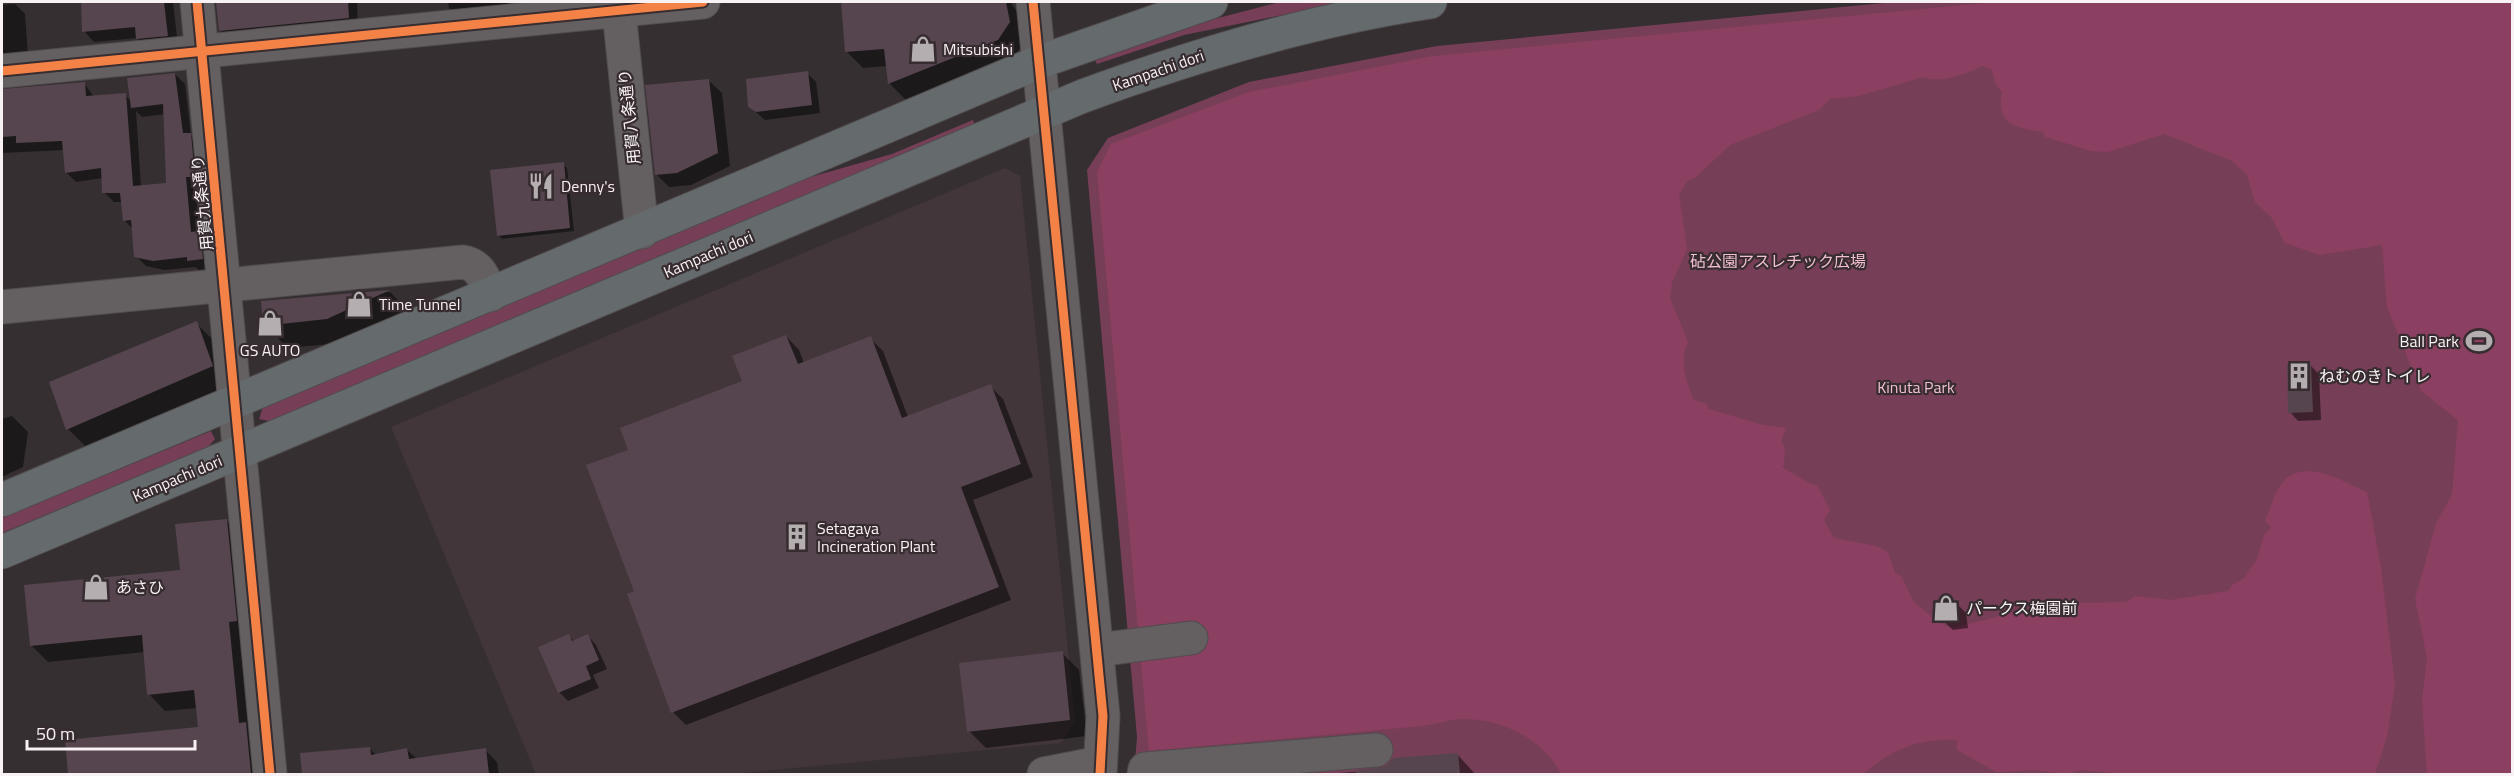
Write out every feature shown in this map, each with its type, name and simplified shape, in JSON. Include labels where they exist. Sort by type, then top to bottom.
[{"type":"main road","points":[[2,500],[1039,62],[1212,2]]},
{"type":"main road","name":"Kampachi dori","points":[[2,552],[1044,113],[1148,72],[1228,47],[1336,20],[1430,2]]},
{"type":"street","name":"用賀九条通り","points":[[197,2],[270,774]]},
{"type":"street","points":[[2,71],[202,52],[619,6],[703,2]]},
{"type":"street","points":[[1033,2],[1103,716],[1100,769],[1044,774]]},
{"type":"street","name":"用賀八条通り","points":[[619,6],[642,231]]},
{"type":"street","points":[[2,307],[463,262],[474,264],[481,272],[491,295]]},
{"type":"street","points":[[1097,650],[1191,638]]},
{"type":"street","points":[[1144,774],[1145,768],[1376,750]]},
{"type":"shaded area","name":"Kinuta Park","points":[[1995,2],[2512,2],[2512,774],[2427,774],[2422,700],[2427,658],[2415,599],[2436,524],[2452,494],[2458,420],[2421,391],[2387,307],[2382,245],[2319,255],[2285,243],[2271,217],[2255,202],[2247,175],[2232,161],[2164,134],[2108,152],[2091,151],[2045,137],[2043,132],[2016,126],[2005,118],[2002,111],[2002,92],[1995,83],[1992,70],[1982,66],[1953,77],[1930,79],[1923,77],[1859,96],[1830,99],[1819,110],[1730,145],[1695,178],[1687,181],[1679,195],[1687,249],[1672,283],[1670,298],[1688,342],[1684,364],[1686,379],[1694,400],[1707,404],[1709,409],[1763,425],[1786,428],[1781,441],[1785,448],[1782,467],[1809,483],[1817,485],[1830,510],[1824,520],[1834,538],[1876,546],[1888,552],[1895,573],[1902,577],[1913,601],[1938,622],[1952,628],[2016,612],[2034,617],[2067,612],[2077,603],[2126,602],[2136,596],[2170,600],[2228,591],[2233,584],[2243,579],[2257,559],[2264,535],[2271,527],[2265,521],[2275,495],[2283,482],[2292,475],[2302,472],[2324,474],[2367,492],[2381,567],[2395,684],[2387,737],[2375,774],[2125,774],[2083,770],[2063,774],[2035,770],[1996,772],[1957,750],[1957,740],[1943,740],[1918,743],[1907,747],[1885,758],[1863,774],[1561,774],[1544,751],[1521,734],[1493,723],[1464,719],[1422,726],[1149,751],[1097,172],[1111,144],[1249,92],[1433,56]]},
{"type":"shaded area","points":[[1005,168],[1020,176],[1075,721],[1061,743],[731,774],[536,774],[391,427]]},
{"type":"green space","points":[[1280,2],[1346,2],[1184,35],[1097,64],[1094,58],[1203,22]]},
{"type":"green space","name":"Kinuta Park","points":[[1894,2],[2512,2],[2512,774],[1134,774],[1137,737],[1087,170],[1108,138],[1249,82],[1437,46]]},
{"type":"green space","points":[[973,120],[975,125],[269,421],[259,419],[263,407],[807,178],[892,154]]},
{"type":"green space","points":[[211,431],[215,439],[208,447],[2,533],[2,518]]},
{"type":"building","points":[[81,2],[164,2],[168,36],[136,39],[135,27],[82,32]]},
{"type":"building","points":[[216,2],[348,2],[349,18],[219,31]]},
{"type":"building","points":[[841,2],[1006,2],[1010,22],[998,40],[888,84],[884,49],[845,52]]},
{"type":"building","points":[[808,71],[812,105],[756,112],[748,107],[746,79]]},
{"type":"building","points":[[175,73],[183,133],[191,133],[195,177],[186,177],[191,232],[200,231],[203,259],[187,261],[187,257],[153,261],[134,257],[131,220],[123,221],[120,193],[102,193],[101,168],[65,173],[62,141],[16,143],[16,136],[2,137],[2,89],[85,82],[86,96],[126,93],[133,186],[166,183],[163,104],[131,108],[127,78]]},
{"type":"building","points":[[709,79],[718,153],[677,173],[655,175],[645,85]]},
{"type":"building","points":[[564,162],[570,228],[497,236],[490,170]]},
{"type":"building","points":[[390,290],[327,319],[263,326],[261,301]]},
{"type":"building","points":[[197,321],[213,366],[66,430],[49,382]]},
{"type":"building","name":"Setagaya Incineration Plant","points":[[786,335],[798,364],[871,336],[902,418],[991,384],[1021,464],[961,487],[999,587],[671,713],[627,594],[634,591],[586,465],[628,450],[620,428],[742,381],[732,356]]},
{"type":"building","name":"ねむのきトイレ","points":[[2287,364],[2311,364],[2313,412],[2288,413]]},
{"type":"building","points":[[227,519],[237,621],[229,622],[239,723],[246,722],[251,774],[68,774],[65,740],[198,727],[194,690],[147,695],[142,635],[30,646],[24,585],[180,570],[175,524]]},
{"type":"building","name":"パークス梅園前","points":[[1954,598],[1956,616],[1938,617],[1936,600]]},
{"type":"building","points":[[569,634],[572,641],[588,634],[599,660],[586,666],[591,679],[558,693],[538,647]]},
{"type":"building","points":[[1063,651],[1070,720],[967,732],[959,663]]},
{"type":"building","points":[[370,747],[371,755],[407,748],[409,759],[486,748],[489,774],[302,774],[300,753]]},
{"type":"building","points":[[1458,753],[1460,774],[1356,774],[1355,771],[1386,766],[1393,758]]},
{"type":"cycle path","points":[[197,2],[270,774]]},
{"type":"cycle path","points":[[2,71],[703,2]]},
{"type":"cycle path","points":[[1033,2],[1103,716],[1100,774]]},
{"type":"place","name":"Mitsubishi","points":[[923,49]]},
{"type":"place","name":"Denny's","points":[[541,186]]},
{"type":"place","name":"Time Tunnel","points":[[359,304]]},
{"type":"place","name":"GS AUTO","points":[[270,323]]},
{"type":"place","name":"Ball Park","points":[[2479,341]]},
{"type":"place","name":"ねむのきトイレ","points":[[2299,376]]},
{"type":"place","name":"Setagaya Incineration Plant","points":[[797,537]]},
{"type":"place","name":"あさひ","points":[[96,587]]},
{"type":"place","name":"パークス梅園前","points":[[1946,608]]},
{"type":"park label","name":"砧公園アスレチック広場","points":[[1778,261]]}]
